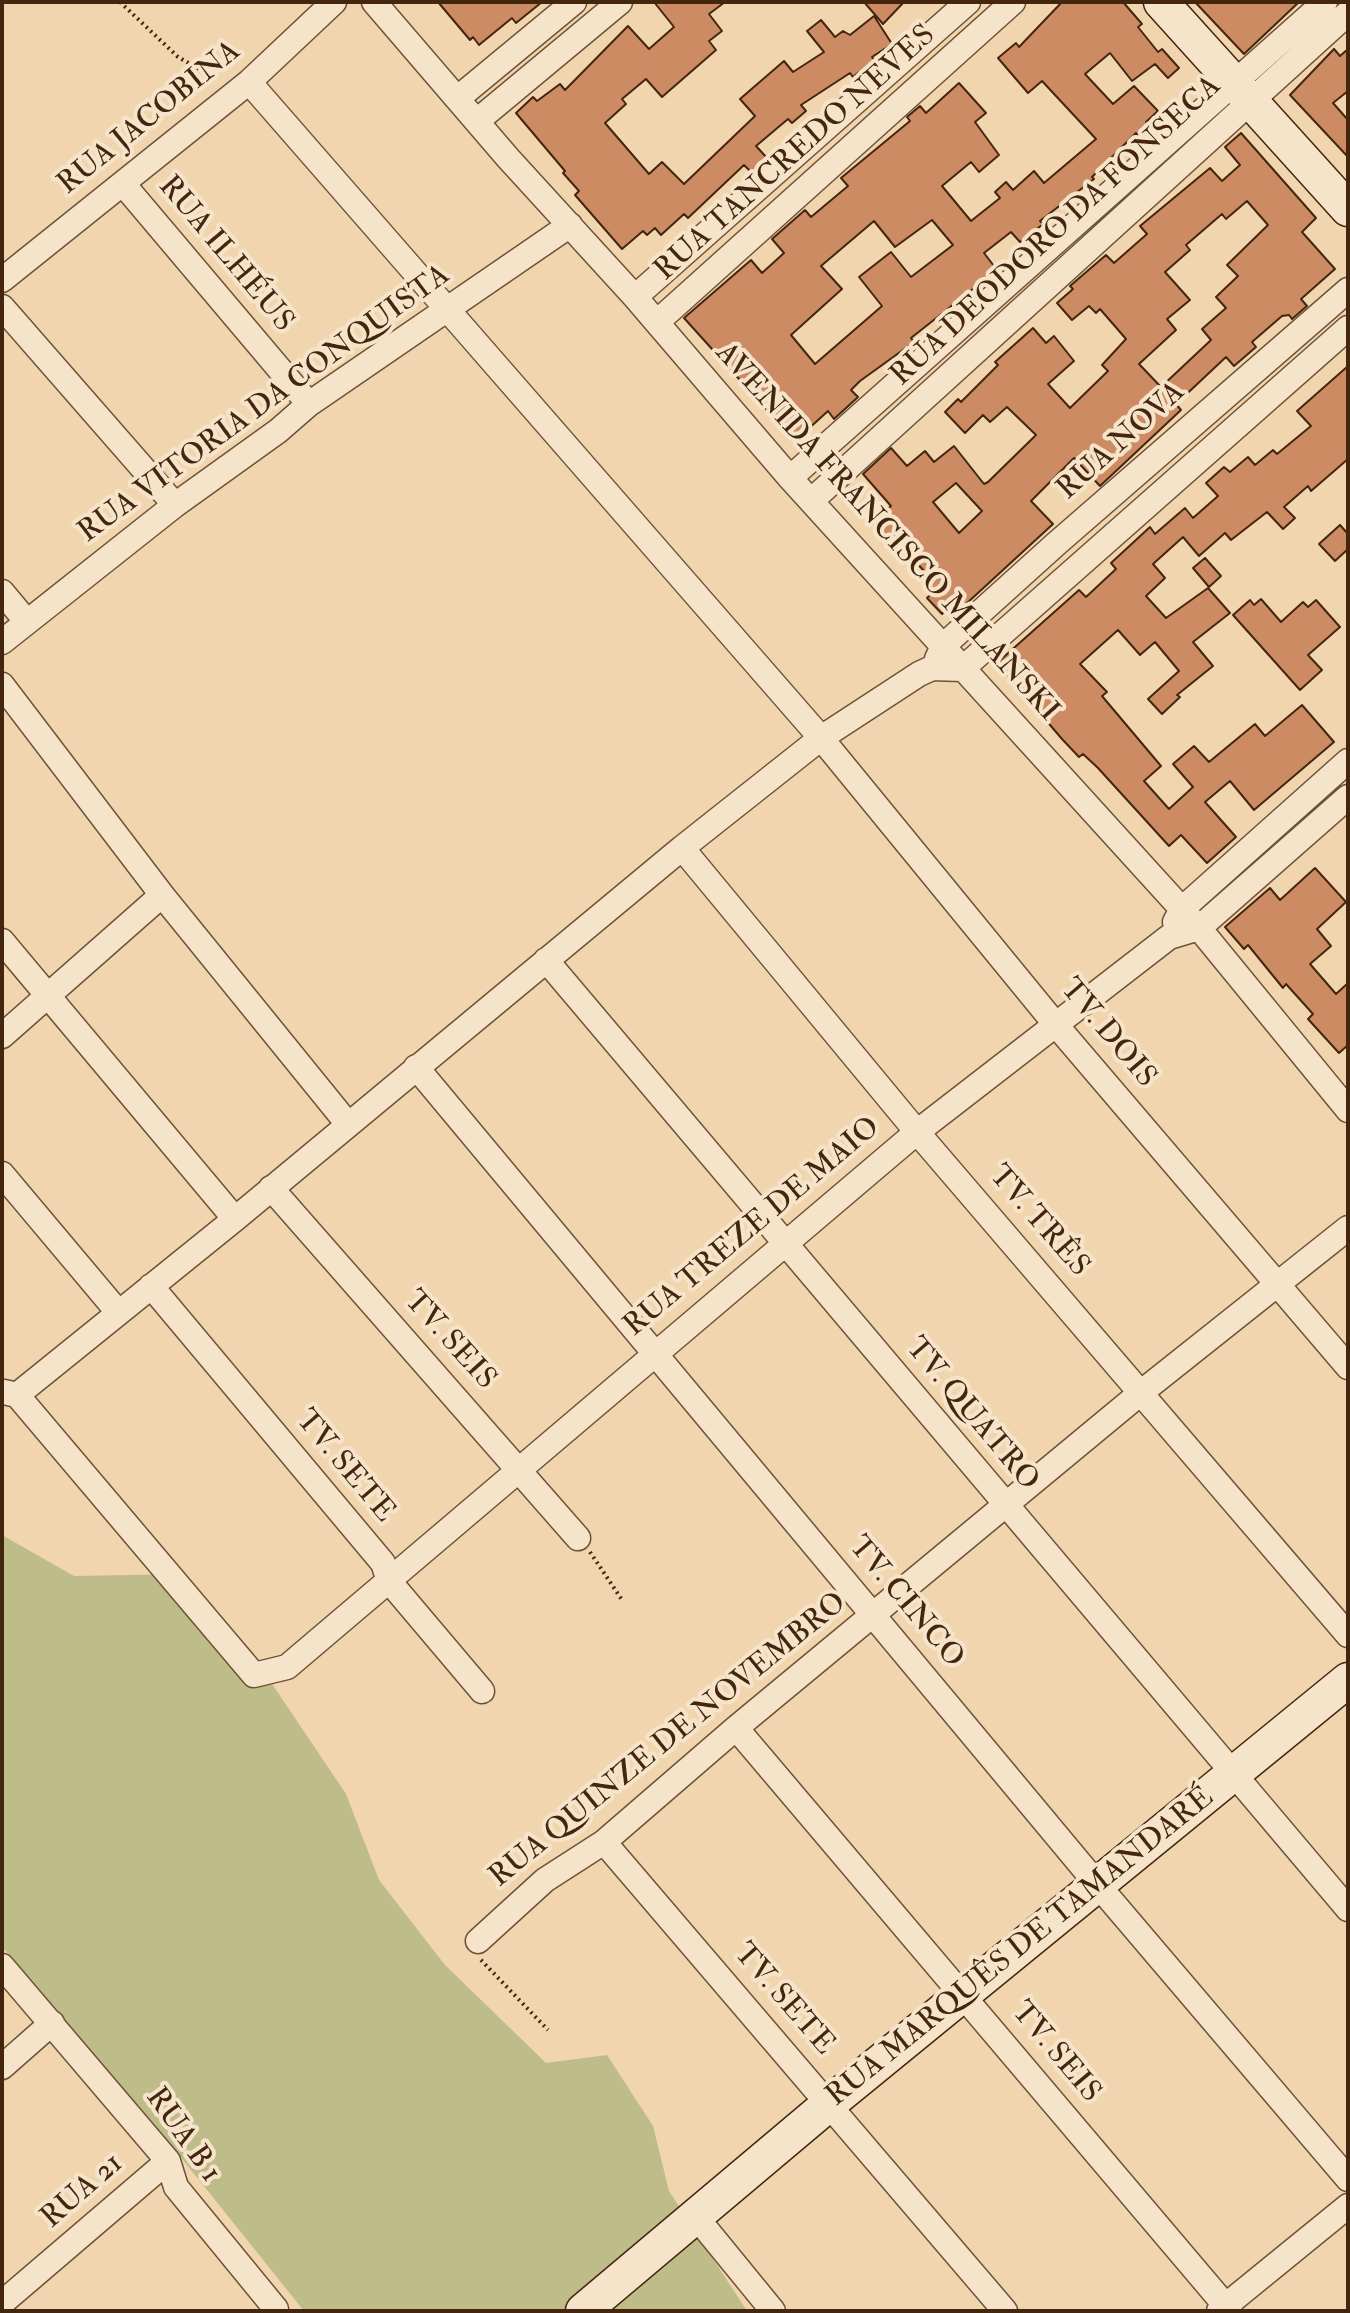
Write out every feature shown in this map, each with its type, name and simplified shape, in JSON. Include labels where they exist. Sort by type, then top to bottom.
[{"type":"street","name":"RUA JACOBINA","points":[[2,280],[124,185],[243,86],[334,2]]},
{"type":"street","name":"AVENIDA FRANCISCO MILANSKI","points":[[374,2],[657,322],[790,478],[1199,928],[1348,1110]]},
{"type":"street","points":[[458,98],[574,2]]},
{"type":"street","points":[[477,121],[620,2]]},
{"type":"street","name":"RUA TANCREDO NEVES","points":[[635,297],[968,2]]},
{"type":"street","name":"RUA TANCREDO NEVES","points":[[657,322],[1013,2]]},
{"type":"street","points":[[1161,2],[1348,209]]},
{"type":"street","name":"RUA DEODORO DA FONSECA","points":[[811,501],[1242,92],[1325,2]]},
{"type":"street","name":"RUA DEODORO DA FONSECA","points":[[790,478],[1242,92],[1348,13]]},
{"type":"street","name":"TV. DOIS","points":[[243,86],[450,308],[821,738],[1056,1025],[1348,1367]]},
{"type":"street","name":"RUA ILHÉUS","points":[[124,185],[309,404]]},
{"type":"street","name":"RUA VITORIA DA CONQUISTA","points":[[2,642],[309,404],[570,225]]},
{"type":"street","name":"RUA NOVA","points":[[943,646],[1240,381],[1348,290]]},
{"type":"street","points":[[2,307],[175,505]]},
{"type":"street","points":[[10,1393],[235,1219],[682,848],[821,738],[903,682],[932,668],[962,669],[1348,328]]},
{"type":"street","points":[[2,592],[27,622]]},
{"type":"street","points":[[932,668],[943,646]]},
{"type":"street","points":[[2,685],[162,895],[347,1123]]},
{"type":"street","name":"RUA TREZE DE MAIO","points":[[1169,937],[1182,909],[1348,761]]},
{"type":"street","name":"RUA TREZE DE MAIO","points":[[10,1393],[254,1675],[287,1667],[917,1132],[1169,937],[1199,928],[1348,797]]},
{"type":"street","name":"TV. TRÊS","points":[[682,848],[917,1132],[1143,1391],[1348,1635]]},
{"type":"street","points":[[2,1036],[162,895]]},
{"type":"street","points":[[2,941],[235,1219]]},
{"type":"street","name":"TV. QUATRO","points":[[546,960],[1004,1506],[1348,1909]]},
{"type":"street","name":"TV. CINCO","points":[[416,1067],[1097,1884],[1348,2179]]},
{"type":"street","points":[[2,1174],[118,1312]]},
{"type":"street","name":"TV. SEIS","points":[[271,1188],[578,1538]]},
{"type":"street","name":"RUA QUINZE DE NOVEMBRO","points":[[478,1941],[545,1880],[604,1842],[736,1728],[1143,1391],[1348,1228]]},
{"type":"street","name":"TV. SETE","points":[[151,1286],[383,1563],[389,1581],[482,1691]]},
{"type":"street","name":"RUA MARQUÊS DE TAMANDARÉ","points":[[583,2311],[830,2103],[1348,1680]]},
{"type":"street","name":"TV. SEIS","points":[[736,1728],[964,1994],[1225,2309]]},
{"type":"street","name":"TV. SETE","points":[[604,1842],[1005,2311]]},
{"type":"street","name":"RUA B 1","points":[[2,1966],[168,2161],[176,2187],[274,2310]]},
{"type":"street","points":[[2,2067],[52,2023]]},
{"type":"street","name":"RUA 21","points":[[2,2303],[168,2161]]},
{"type":"street","points":[[1225,2309],[1348,2206]]},
{"type":"street","points":[[697,2218],[773,2311]]},
{"type":"path","points":[[120,2],[178,57],[243,86]]},
{"type":"path","points":[[578,1538],[622,1600]]},
{"type":"path","points":[[478,1941],[481,1960],[491,1973],[548,2030]]},
{"type":"shaded area","points":[[2,1535],[74,1576],[185,1574],[256,1660],[346,1794],[379,1880],[445,1965],[546,2063],[607,2055],[653,2126],[669,2191],[747,2311],[304,2311],[167,2140],[2,1947]]},
{"type":"building","points":[[438,2],[542,2],[516,23],[512,18],[479,45],[473,37],[470,40]]},
{"type":"building","points":[[654,2],[725,2],[709,14],[722,31],[709,41],[716,50],[662,97],[646,79],[622,99],[626,104],[605,123],[649,174],[662,162],[684,184],[755,116],[740,99],[784,61],[793,72],[824,52],[807,31],[821,20],[835,37],[843,31],[850,35],[874,16],[892,44],[872,57],[874,60],[853,77],[850,73],[801,105],[806,111],[792,123],[788,119],[756,146],[768,159],[752,173],[744,165],[688,218],[684,214],[661,235],[655,228],[647,235],[643,231],[622,249],[575,195],[579,191],[563,173],[565,171],[516,113],[533,97],[537,101],[560,84],[565,90],[628,26],[649,49],[674,27]]},
{"type":"building","points":[[864,2],[904,2],[883,24]]},
{"type":"building","points":[[1062,2],[1123,2],[1142,24],[1138,27],[1158,52],[1162,49],[1179,68],[1168,78],[1155,64],[1132,81],[1110,53],[1085,74],[1113,104],[1134,86],[1158,111],[1146,122],[1155,131],[1144,141],[1136,133],[1092,177],[1094,179],[1040,221],[1043,224],[1020,242],[1011,232],[984,253],[997,270],[911,338],[914,342],[860,381],[851,390],[858,397],[834,419],[828,411],[795,441],[684,318],[751,260],[762,273],[784,253],[772,239],[805,210],[811,217],[848,186],[841,178],[910,121],[907,117],[920,106],[926,113],[959,83],[986,113],[975,122],[999,155],[979,172],[971,162],[942,186],[971,221],[1000,198],[995,192],[1006,182],[1013,190],[1034,171],[1044,183],[1096,139],[1042,81],[1028,93],[998,58],[1016,43],[1019,47]],"holes":[[[932,220],[953,245],[911,277],[891,252],[859,277],[882,306],[815,364],[791,335],[842,289],[821,266],[874,221],[895,247]]]},
{"type":"building","points":[[1195,2],[1299,2],[1244,54]]},
{"type":"building","points":[[1334,49],[1340,56],[1348,49],[1348,91],[1333,103],[1348,120],[1348,157],[1290,95]]},
{"type":"building","points":[[1241,133],[1316,218],[1302,232],[1335,269],[1301,299],[1307,306],[1292,319],[1289,315],[1282,316],[1252,342],[1256,347],[1234,366],[1226,357],[1176,404],[1181,410],[1100,486],[1074,458],[1031,501],[1053,524],[954,615],[948,608],[942,614],[927,598],[933,592],[919,576],[924,571],[903,548],[899,552],[872,522],[891,506],[863,474],[891,448],[907,466],[925,451],[934,462],[954,446],[984,484],[988,482],[1036,435],[1007,407],[990,422],[983,415],[965,433],[945,412],[958,399],[961,402],[998,365],[995,362],[1033,328],[1046,343],[1054,336],[1074,361],[1048,384],[1070,408],[1108,371],[1102,365],[1126,339],[1100,309],[1096,313],[1089,306],[1072,320],[1057,303],[1073,289],[1070,286],[1106,255],[1114,263],[1147,234],[1140,226],[1210,168],[1222,181],[1240,165],[1225,147]],"holes":[[[1247,201],[1268,225],[1227,265],[1238,276],[1216,297],[1226,308],[1202,329],[1211,340],[1161,387],[1139,364],[1176,330],[1167,319],[1190,300],[1165,272],[1190,250],[1186,245],[1222,214],[1226,219]],[[956,483],[982,511],[959,533],[933,502]]]},
{"type":"building","points":[[1348,366],[1348,459],[1311,491],[1308,486],[1284,507],[1295,518],[1283,529],[1267,512],[1231,540],[1225,533],[1199,556],[1183,537],[1153,564],[1165,578],[1146,596],[1166,618],[1208,588],[1230,613],[1193,642],[1213,666],[1177,695],[1180,697],[1162,714],[1148,699],[1179,671],[1155,642],[1140,655],[1118,630],[1080,664],[1107,692],[1102,696],[1161,766],[1144,781],[1169,809],[1193,787],[1173,764],[1194,746],[1209,762],[1255,724],[1265,736],[1302,705],[1334,742],[1254,810],[1230,781],[1205,802],[1236,837],[1207,863],[1181,835],[1169,846],[1098,768],[1083,754],[1079,757],[1062,739],[997,663],[1079,590],[1086,597],[1116,569],[1111,563],[1150,527],[1155,534],[1185,508],[1193,518],[1218,496],[1206,483],[1224,467],[1230,472],[1248,457],[1255,465],[1273,450],[1277,454],[1311,426],[1297,411]]},
{"type":"building","points":[[1340,525],[1348,534],[1348,549],[1335,561],[1319,544]]},
{"type":"building","points":[[1205,558],[1221,576],[1209,587],[1193,568]]},
{"type":"building","points":[[1261,599],[1281,622],[1303,602],[1308,607],[1316,600],[1340,627],[1308,655],[1322,670],[1300,690],[1233,615],[1250,600],[1254,605]]},
{"type":"building","points":[[1315,868],[1346,902],[1317,929],[1331,946],[1310,964],[1336,994],[1348,983],[1348,1045],[1339,1053],[1308,1019],[1313,1014],[1286,984],[1283,988],[1248,945],[1244,949],[1225,927],[1270,888],[1280,900]]}]
